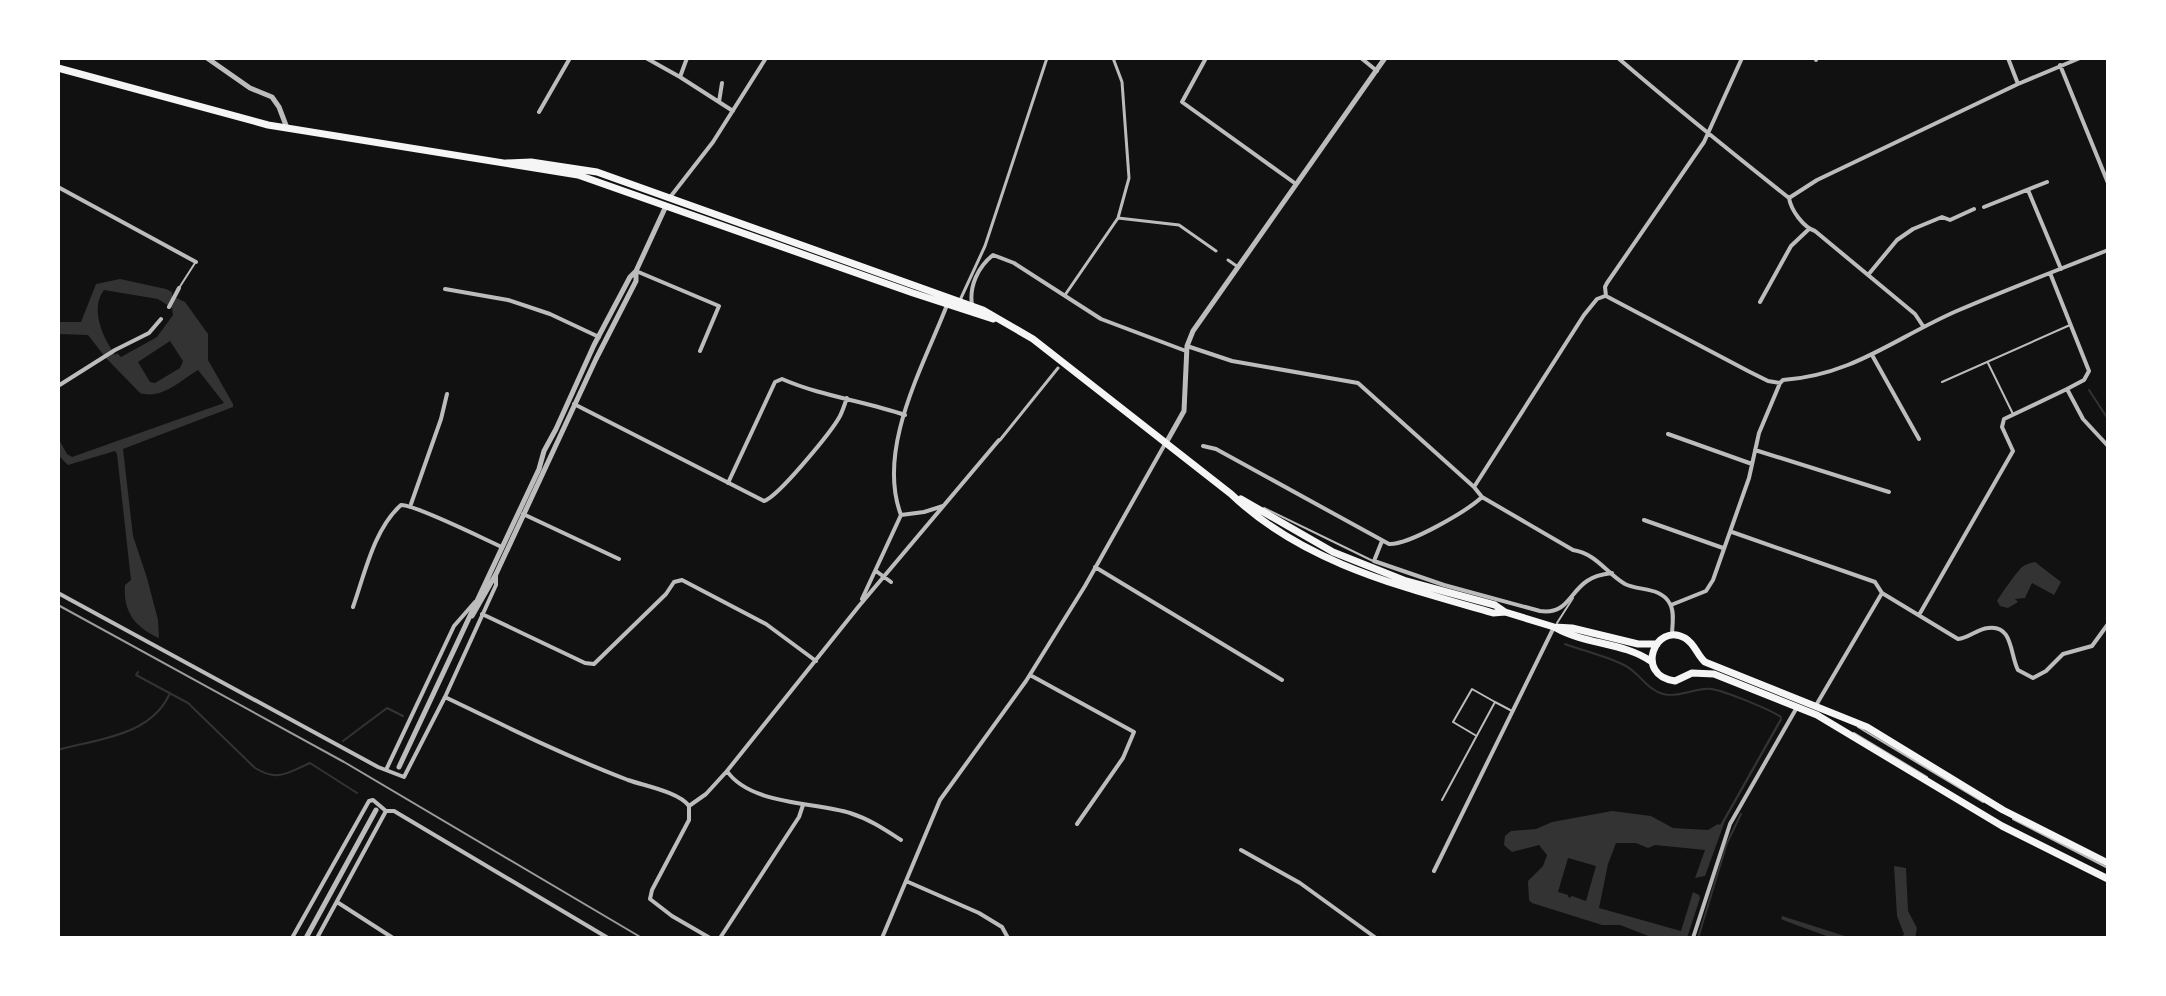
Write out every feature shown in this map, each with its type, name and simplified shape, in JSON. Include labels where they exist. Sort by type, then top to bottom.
[{"type":"main road","points":[[58,68],[287,129],[578,175],[668,202],[948,301],[972,305],[1023,332],[1251,512],[1337,564],[1493,613],[1505,612]]},
{"type":"main road","points":[[948,301],[957,308],[999,320]]},
{"type":"main road","points":[[1231,494],[1333,552],[1406,581],[1495,605],[1505,612],[1554,627],[1570,636],[1635,653],[1652,662]]},
{"type":"main road","points":[[1554,627],[1572,628],[1644,645],[1657,644],[1672,635],[1689,640],[1705,662],[1867,727],[2003,810],[2108,865]]},
{"type":"main road","points":[[1657,644],[1652,652],[1652,662],[1658,673],[1669,680],[1681,680],[1692,673],[1697,665],[1697,655]]},
{"type":"main road","points":[[1692,673],[1714,674],[1798,707],[2002,826],[2108,877]]},
{"type":"street","points":[[207,58],[250,88],[272,97],[287,129]]},
{"type":"street","points":[[539,112],[570,58]]},
{"type":"street","points":[[646,58],[733,111]]},
{"type":"street","points":[[680,77],[687,58]]},
{"type":"street","points":[[399,767],[539,469],[544,451],[624,287],[636,271],[668,202],[733,111],[766,58]]},
{"type":"street","points":[[961,298],[985,246],[1047,58]]},
{"type":"street","points":[[1065,295],[1118,218],[1129,178],[1122,82],[1113,58]]},
{"type":"street","points":[[1206,58],[1182,102],[1296,184]]},
{"type":"street","points":[[1361,58],[1377,71]]},
{"type":"street","points":[[882,938],[940,800],[1030,675],[1184,411],[1186,348],[1199,322],[1385,58]]},
{"type":"street","points":[[1618,58],[1789,198],[1793,212],[1809,229],[1915,314],[1923,326]]},
{"type":"street","points":[[1606,296],[1607,283],[1709,134],[1742,58]]},
{"type":"street","points":[[2008,58],[2018,84]]},
{"type":"street","points":[[1789,198],[1817,180],[2018,84],[2080,58]]},
{"type":"street","points":[[2060,65],[2108,183]]},
{"type":"street","points":[[719,102],[722,83]]},
{"type":"street","points":[[1984,207],[2047,182]]},
{"type":"street","points":[[58,187],[196,262]]},
{"type":"street","points":[[2028,190],[2061,269]]},
{"type":"street","points":[[1868,275],[1897,240],[1913,229],[1942,217],[1950,220],[1974,209]]},
{"type":"street","points":[[1118,218],[1179,225],[1216,251]]},
{"type":"street","points":[[1760,302],[1791,246],[1809,229]]},
{"type":"street","points":[[985,246],[993,255],[1014,263],[1101,319],[1232,361],[1358,383],[1482,497],[1573,550],[1587,553],[1628,585],[1659,593],[1671,605],[1672,635]]},
{"type":"street","points":[[1474,487],[1597,299],[1606,296],[1748,371],[1780,383],[1838,371],[1923,326],[2108,250]]},
{"type":"street","points":[[972,305],[971,289],[981,268],[993,255]]},
{"type":"street","points":[[1228,260],[1238,267]]},
{"type":"street","points":[[469,620],[480,606],[553,455],[574,404],[636,281],[636,271]]},
{"type":"street","points":[[636,271],[719,306],[700,351]]},
{"type":"street","points":[[1919,615],[2013,451],[2002,427],[2004,419],[2084,380],[2089,371],[2050,273]]},
{"type":"street","points":[[169,307],[179,288]]},
{"type":"street","points":[[445,289],[508,300],[550,314],[606,340]]},
{"type":"street","points":[[859,606],[901,515],[892,471],[921,366],[948,301]]},
{"type":"street","points":[[58,386],[115,350],[149,333],[161,319]]},
{"type":"street","points":[[1872,355],[1919,439]]},
{"type":"street","points":[[689,806],[706,794],[727,771],[859,606],[1058,368]]},
{"type":"street","points":[[728,483],[775,382],[782,379],[812,392],[847,398],[905,415]]},
{"type":"street","points":[[1671,605],[1706,591],[1711,585],[1723,548],[1732,532],[1763,422],[1780,383]]},
{"type":"street","points":[[2067,389],[2083,419],[2108,446]]},
{"type":"street","points":[[411,504],[447,394]]},
{"type":"street","points":[[574,404],[764,501],[772,499],[783,487],[840,417],[847,398]]},
{"type":"street","points":[[1668,434],[1752,464]]},
{"type":"street","points":[[1203,446],[1216,449],[1382,541],[1395,545],[1472,506],[1482,497]]},
{"type":"street","points":[[1755,450],[1889,492]]},
{"type":"street","points":[[544,451],[553,455]]},
{"type":"street","points":[[353,607],[364,569],[391,515],[401,505],[411,504],[424,513],[502,547]]},
{"type":"street","points":[[901,515],[945,505]]},
{"type":"street","points":[[523,514],[619,559]]},
{"type":"street","points":[[1644,520],[1723,548]]},
{"type":"street","points":[[1732,532],[1875,582],[1882,593],[1958,639],[1988,628],[2002,631],[2011,644],[2018,670],[2033,678],[2046,671],[2063,654],[2097,643],[2108,624]]},
{"type":"street","points":[[1382,541],[1374,561],[1444,585],[1540,611],[1555,611],[1573,598],[1586,581],[1612,573]]},
{"type":"street","points":[[1095,567],[1282,680]]},
{"type":"street","points":[[876,571],[891,582]]},
{"type":"street","points":[[58,593],[401,777],[407,773],[445,697],[496,585],[496,574]]},
{"type":"street","points":[[482,614],[585,663],[594,664],[666,594],[674,582],[682,580],[766,624],[816,661]]},
{"type":"street","points":[[1815,707],[1882,593]]},
{"type":"street","points":[[386,770],[454,626],[475,602]]},
{"type":"street","points":[[1434,871],[1554,627]]},
{"type":"street","points":[[1030,675],[1134,732],[1123,758],[1077,824]]},
{"type":"street","points":[[445,697],[582,761],[683,798],[689,806],[689,820],[652,890],[652,902],[710,938]]},
{"type":"street","points":[[1693,938],[1730,824],[1798,707]]},
{"type":"street","points":[[727,771],[743,787],[803,805],[856,815],[901,840]]},
{"type":"street","points":[[292,938],[369,801],[373,800],[386,811],[394,811],[608,938]]},
{"type":"street","points":[[720,938],[799,817],[803,805]]},
{"type":"street","points":[[306,938],[376,810]]},
{"type":"street","points":[[317,938],[386,811]]},
{"type":"street","points":[[1241,850],[1300,883],[1376,938]]},
{"type":"street","points":[[906,881],[979,913],[1002,927],[1008,938]]},
{"type":"street","points":[[337,902],[393,938]]},
{"type":"lane","points":[[179,288],[196,262]]},
{"type":"lane","points":[[1942,382],[2071,325]]},
{"type":"lane","points":[[1988,362],[2013,414]]},
{"type":"lane","points":[[1256,507],[1268,509],[1374,561]]},
{"type":"lane","points":[[1554,627],[1573,598]]},
{"type":"lane","points":[[1476,736],[1453,722],[1472,689],[1514,712]]},
{"type":"lane","points":[[1442,800],[1495,702]]},
{"type":"shaded area","points":[[120,279],[166,289],[185,302],[208,334],[208,360],[233,404],[233,407],[123,449],[133,536],[158,620],[159,638],[137,624],[126,603],[125,585],[131,580],[117,454],[115,451],[68,465],[58,455],[58,438],[72,457],[224,403],[198,370],[164,391],[140,393],[88,335],[58,334],[58,322],[81,322],[96,284]],"holes":[[[104,290],[158,299],[172,308],[173,315],[157,337],[121,357],[117,353],[115,355],[103,333],[98,315]],[[170,341],[183,361],[180,368],[155,383],[150,382],[138,362]]]},
{"type":"shaded area","points":[[2035,562],[2061,582],[2054,595],[2032,583],[2025,598],[2015,599],[2018,602],[2008,608],[2000,606],[1997,601],[2017,573]]},
{"type":"shaded area","points":[[1781,717],[1725,821],[1705,876],[1695,878],[1705,850],[1655,845],[1648,848],[1636,843],[1616,843],[1608,864],[1599,908],[1681,931],[1693,892],[1700,898],[1687,938],[1651,937],[1620,925],[1602,925],[1532,903],[1529,900],[1528,881],[1543,866],[1547,855],[1539,845],[1512,852],[1504,845],[1505,836],[1511,831],[1536,829],[1552,822],[1612,811],[1651,816],[1673,828],[1708,830],[1720,825]],"holes":[[[1568,858],[1596,866],[1586,901],[1558,892]]]},
{"type":"shaded area","points":[[1894,866],[1906,868],[1908,911],[1917,928],[1915,938],[1902,938],[1904,934],[1897,916]]},
{"type":"shaded area","points":[[1782,916],[1851,938],[1832,938],[1781,919]]},
{"type":"waterway","points":[[2089,390],[2108,419]]},
{"type":"waterway","points":[[1565,644],[1624,665],[1652,689],[1663,694],[1712,689],[1748,701],[1781,717]]},
{"type":"waterway","points":[[138,672],[136,675],[188,703],[255,768],[276,775],[289,773],[310,763],[357,793]]},
{"type":"waterway","points":[[58,750],[136,728],[160,709],[169,695]]},
{"type":"waterway","points":[[343,741],[387,708],[403,716]]},
{"type":"waterway","points":[[1698,938],[1727,843],[1741,814]]},
{"type":"railway","points":[[58,605],[344,762],[642,938]]}]
